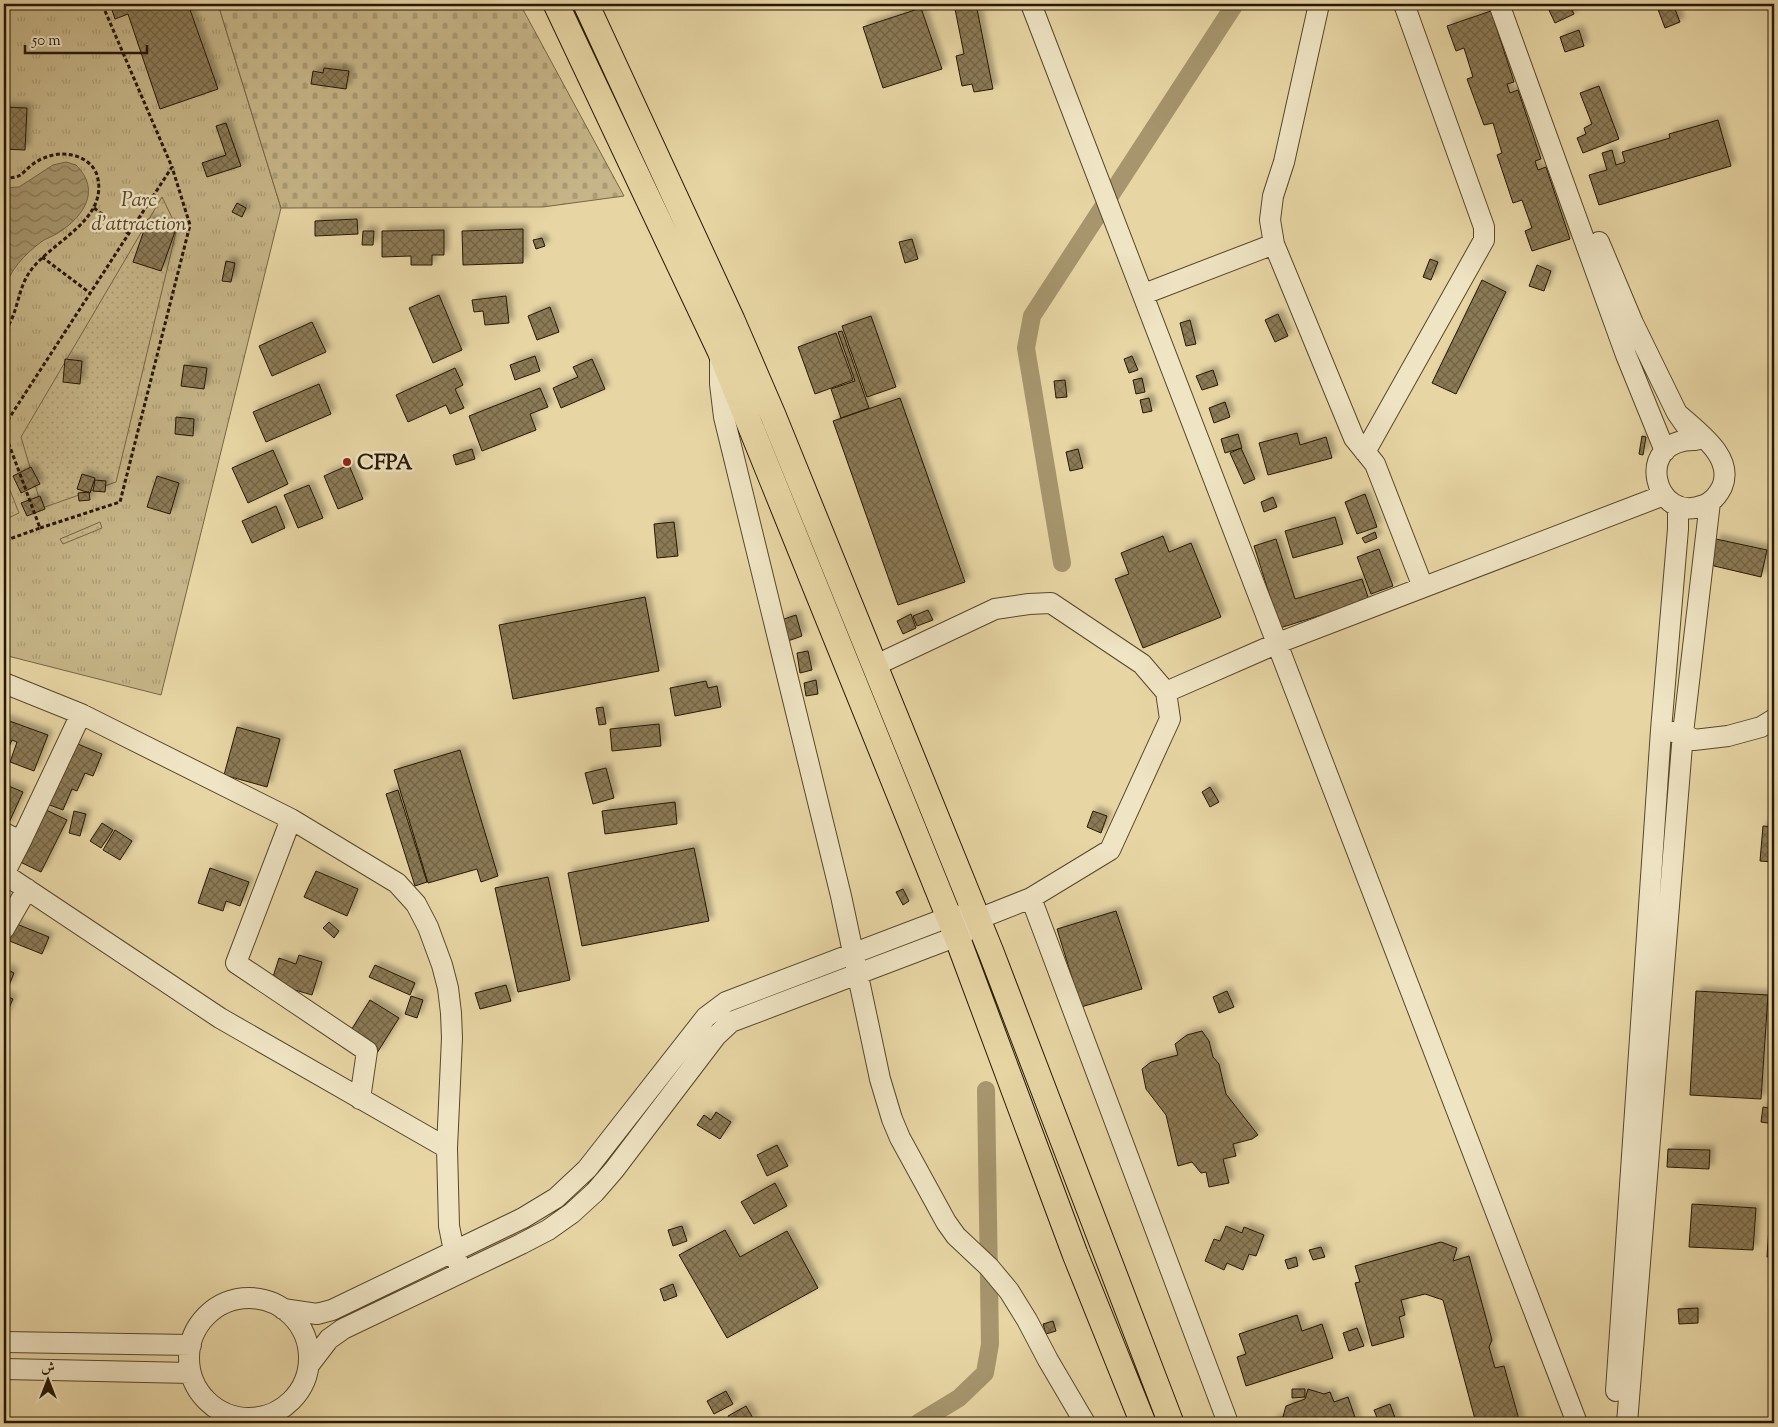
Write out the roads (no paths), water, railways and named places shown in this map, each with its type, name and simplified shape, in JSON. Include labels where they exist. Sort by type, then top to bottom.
[{"type":"main road","points":[[556,4],[720,351],[953,927],[1075,1254],[1143,1423]]},
{"type":"main road","points":[[586,4],[750,360],[978,919],[1171,1423]]},
{"type":"street","points":[[1032,4],[1577,1423]]},
{"type":"street","points":[[1319,4],[1284,162],[1273,196],[1270,220],[1274,244],[1354,438],[1375,464],[1423,588]]},
{"type":"street","points":[[1365,452],[1484,240],[1484,227],[1404,4]]},
{"type":"street","points":[[1499,4],[1626,355],[1665,450]]},
{"type":"street","points":[[1512,4],[1571,178],[1633,322],[1677,413],[1696,440],[1677,442],[1665,450],[1657,463],[1656,473],[1657,483],[1671,500],[1677,539],[1660,730],[1614,1423]]},
{"type":"street","points":[[1144,294],[1274,244]]},
{"type":"street","points":[[720,351],[720,384],[724,417],[841,896],[880,1079],[892,1118],[900,1138],[937,1208],[956,1236],[989,1267],[1009,1290],[1028,1320],[1048,1360],[1084,1423]]},
{"type":"street","points":[[1166,692],[1278,643],[1423,588],[1671,500],[1694,508],[1710,502],[1719,493],[1723,484],[1725,475],[1724,465],[1714,449],[1677,413]]},
{"type":"street","points":[[1627,1423],[1684,733],[1710,502]]},
{"type":"street","points":[[309,1365],[325,1344],[338,1332],[548,1230],[572,1212],[595,1192],[614,1170],[723,1028],[741,1018],[858,974],[953,927],[963,915],[978,919],[1031,898],[1110,850],[1170,719],[1166,692],[1142,664],[1051,603],[1028,604],[996,609],[874,666]]},
{"type":"street","points":[[4,683],[81,714],[291,819],[397,883],[416,904],[428,927],[442,965],[448,988],[451,1012],[452,1038],[447,1148],[449,1226],[461,1272]]},
{"type":"street","points":[[81,714],[12,837],[4,875],[220,1018],[447,1148]]},
{"type":"street","points":[[1660,730],[1684,733],[1694,740],[1728,736],[1761,728],[1774,719]]},
{"type":"street","points":[[291,819],[236,963],[367,1051],[360,1099]]},
{"type":"street","points":[[4,929],[27,889]]},
{"type":"street","points":[[1031,898],[1228,1423]]},
{"type":"street","points":[[283,1309],[325,1313],[540,1208],[572,1184],[601,1152],[612,1135],[698,1026],[715,1008],[726,1002],[854,953],[953,927]]},
{"type":"street","points":[[252,1298],[269,1301],[283,1309],[299,1324],[308,1344],[309,1365],[304,1383],[294,1398],[280,1410],[263,1417],[253,1418],[244,1418],[226,1413],[210,1404],[198,1390],[191,1373],[189,1359],[191,1345],[197,1329],[207,1316],[220,1306],[236,1300],[252,1298]]},
{"type":"street","points":[[4,1342],[191,1345]]},
{"type":"street","points":[[4,1369],[191,1373]]},
{"type":"water","points":[[66,162],[76,165],[84,175],[88,184],[86,203],[82,211],[67,227],[43,241],[23,258],[14,269],[4,290],[4,188],[19,187],[53,165]]},
{"type":"waterway","points":[[1062,563],[1026,348],[1032,316],[1235,4]]},
{"type":"waterway","points":[[918,1423],[959,1398],[985,1373],[990,1344],[986,1090]]},
{"type":"place","name":"CFPA","points":[[347,462]]},
{"type":"park label","name":"Parc d'attraction","points":[[139,211]]}]
